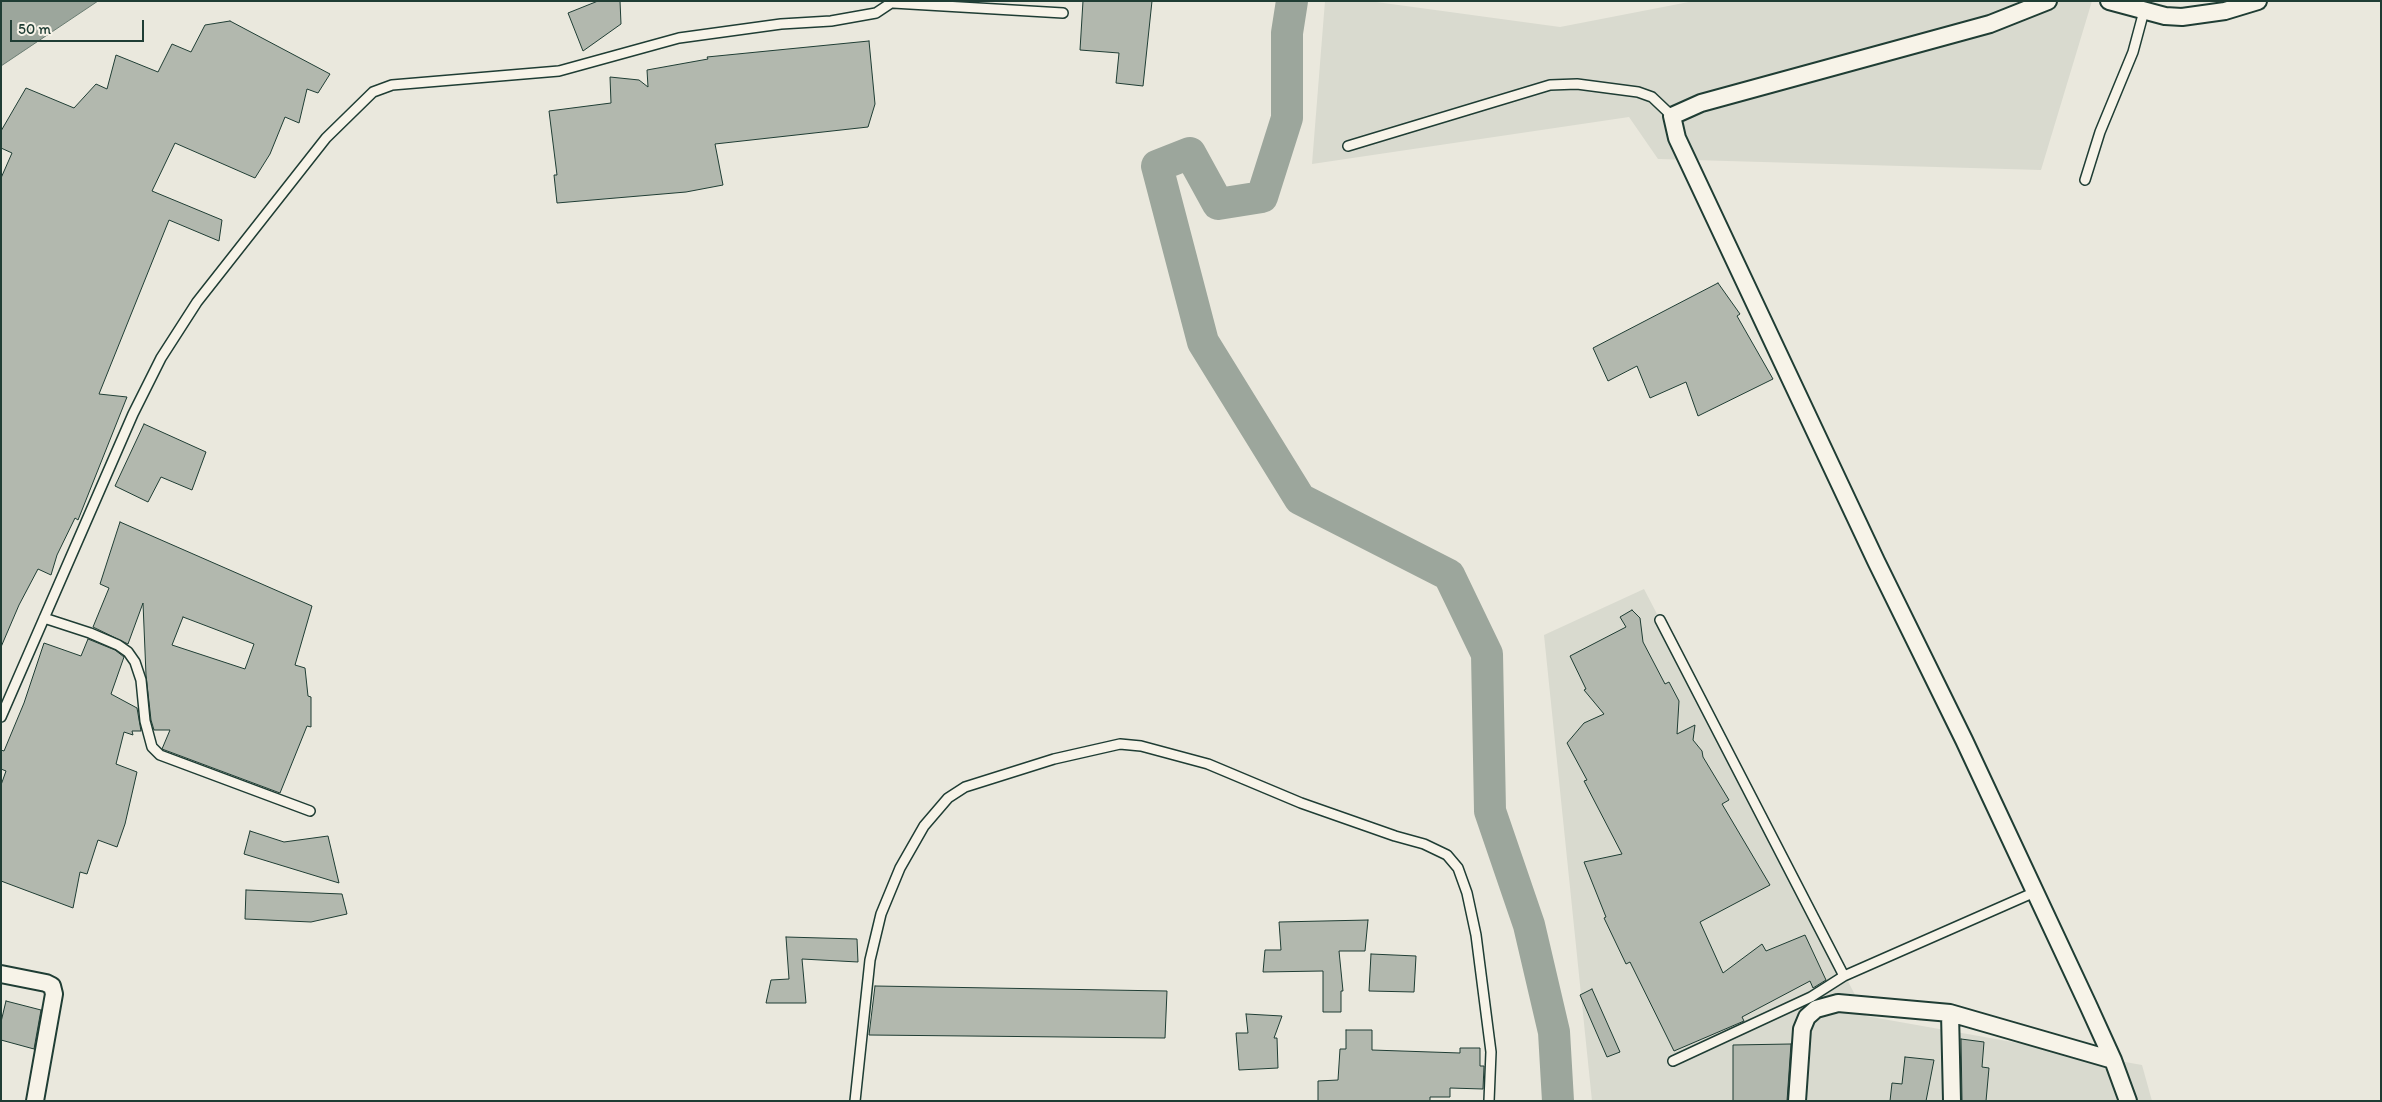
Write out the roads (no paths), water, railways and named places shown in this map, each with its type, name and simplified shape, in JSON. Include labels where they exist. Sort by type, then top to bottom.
[{"type":"street","points":[[2048,1],[1990,24],[1701,103],[1672,116],[1678,138],[2113,1060],[2128,1101]]},
{"type":"street","points":[[2109,1],[2165,16],[2189,16],[2225,11],[2258,1]]},
{"type":"street","points":[[1,974],[46,982],[52,986],[54,994],[53,1007],[35,1101]]},
{"type":"street","points":[[1797,1101],[1802,1029],[1807,1017],[1816,1009],[1838,1003],[1950,1013],[2113,1060]]},
{"type":"street","points":[[1950,1013],[1952,1101]]},
{"type":"lane","points":[[1,718],[133,414],[161,358],[197,302],[326,138],[372,92],[392,85],[559,71],[679,38],[876,13],[894,2],[1063,13]]},
{"type":"lane","points":[[2085,180],[2100,132],[2133,52],[2144,11]]},
{"type":"lane","points":[[1348,146],[1550,85],[1577,84],[1638,92],[1652,97],[1672,116]]},
{"type":"lane","points":[[44,618],[90,633],[118,645],[128,652],[136,662],[141,680],[145,721],[151,742],[160,755],[310,811]]},
{"type":"lane","points":[[1660,620],[1844,976]]},
{"type":"lane","points":[[855,1101],[870,960],[881,914],[900,868],[924,826],[948,798],[965,787],[1054,759],[1120,744],[1141,746],[1208,764],[1301,803],[1395,836],[1424,844],[1447,856],[1458,868],[1467,893],[1476,935],[1491,1052],[1490,1101]]},
{"type":"lane","points":[[1673,1061],[1810,997],[1844,976],[2034,892]]},
{"type":"waterway","points":[[1292,1],[1287,33],[1287,118],[1262,197],[1218,204],[1190,153],[1157,166],[1203,342],[1300,499],[1449,575],[1487,654],[1490,811],[1529,925],[1554,1032],[1558,1101]]}]
